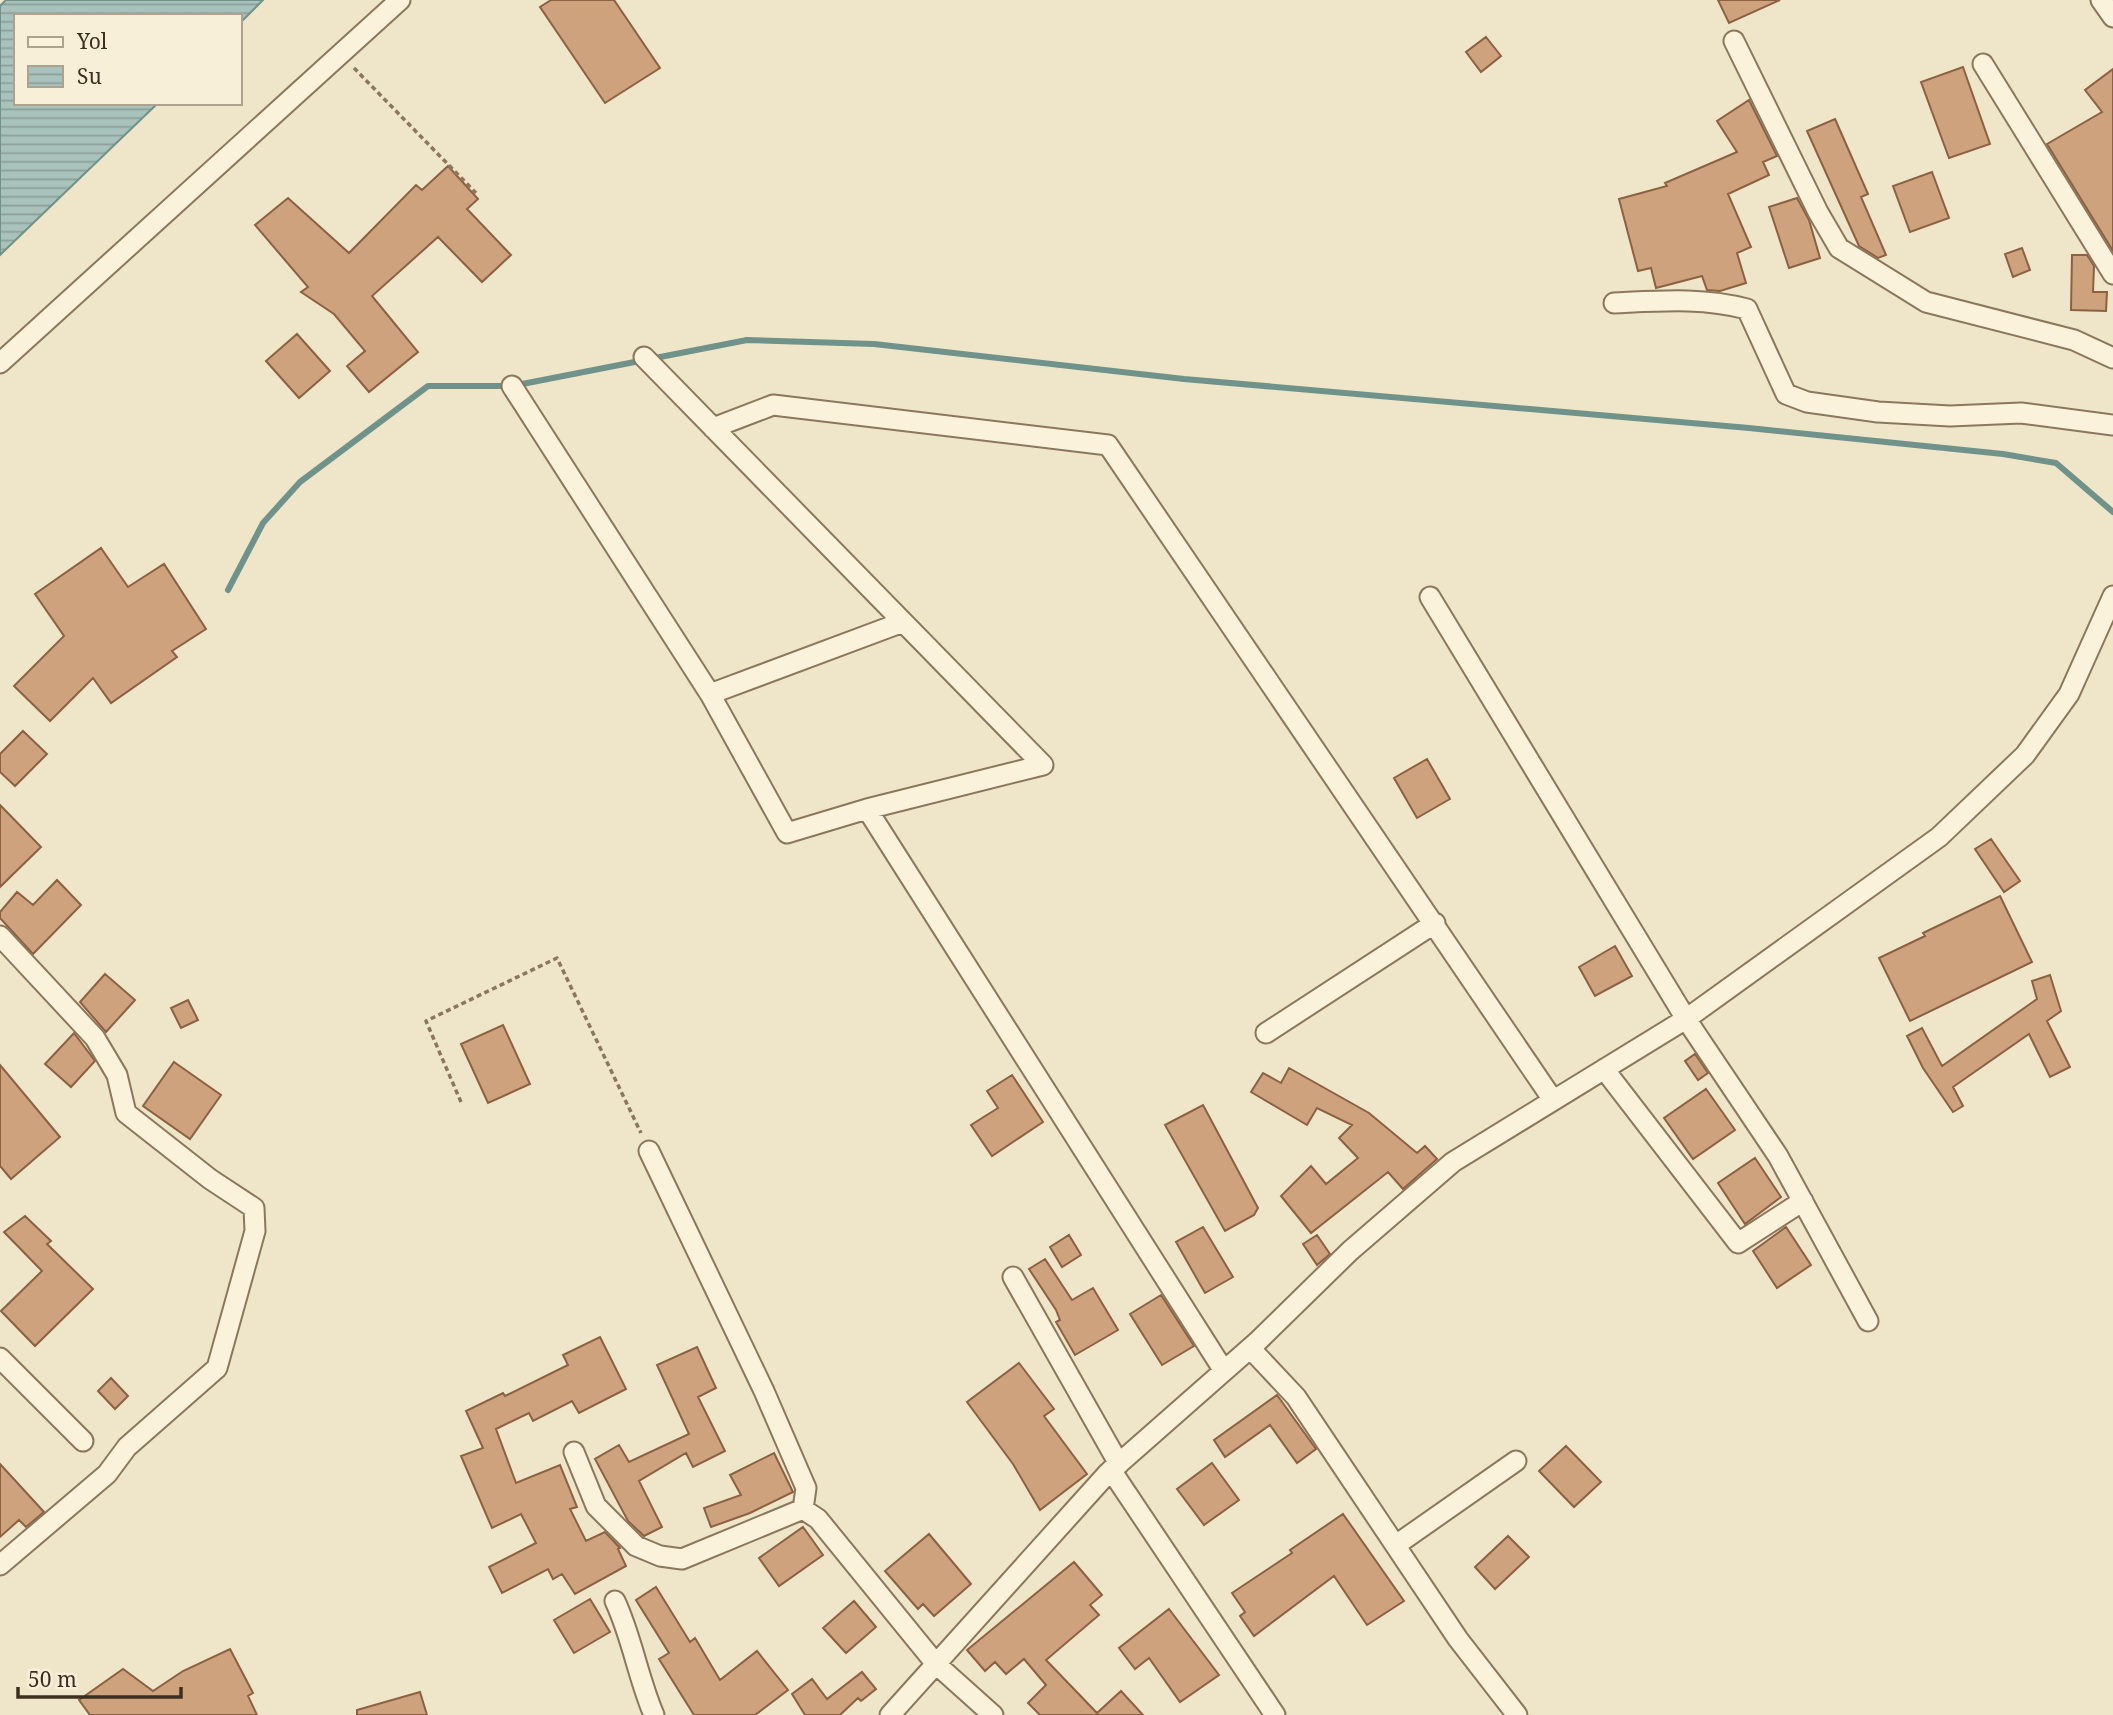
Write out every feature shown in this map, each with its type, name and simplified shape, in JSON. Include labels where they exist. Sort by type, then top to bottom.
[{"type":"street","points":[[0,363],[400,0]]},
{"type":"street","points":[[2101,0],[2113,18]]},
{"type":"street","points":[[1734,41],[1818,212],[1839,248],[1926,302],[2074,340],[2113,358]]},
{"type":"street","points":[[1983,64],[2113,274]]},
{"type":"street","points":[[1614,303],[1681,301],[1728,304],[1746,309],[1786,394],[1807,402],[1878,412],[1950,416],[2021,413],[2113,425]]},
{"type":"street","points":[[512,386],[710,694],[787,833],[1042,765],[644,357]]},
{"type":"street","points":[[713,428],[773,405],[1108,445],[1553,1100]]},
{"type":"street","points":[[890,1715],[1115,1467],[1250,1348],[1350,1251],[1453,1162],[1686,1019],[1939,837],[2025,755],[2069,694],[2113,596]]},
{"type":"street","points":[[1430,597],[1686,1019],[1778,1156],[1868,1321]]},
{"type":"street","points":[[710,694],[903,622]]},
{"type":"street","points":[[867,810],[1224,1371]]},
{"type":"street","points":[[1266,1033],[1435,923]]},
{"type":"street","points":[[0,936],[95,1038],[117,1075],[126,1112],[210,1178],[254,1208],[255,1231],[217,1368],[127,1447],[107,1474],[0,1565]]},
{"type":"street","points":[[1604,1069],[1738,1243],[1803,1201]]},
{"type":"street","points":[[649,1151],[796,1464],[806,1488],[803,1509]]},
{"type":"street","points":[[1013,1277],[1115,1467],[1275,1715]]},
{"type":"street","points":[[1250,1348],[1296,1397],[1458,1639],[1517,1715]]},
{"type":"street","points":[[0,1358],[83,1441]]},
{"type":"street","points":[[574,1451],[596,1506],[636,1546],[660,1556],[682,1559],[803,1509]]},
{"type":"street","points":[[1396,1545],[1516,1461]]},
{"type":"street","points":[[803,1509],[818,1519],[936,1664],[993,1715]]},
{"type":"street","points":[[615,1601],[625,1623],[632,1658],[654,1715]]},
{"type":"path","points":[[340,54],[476,193]]},
{"type":"path","points":[[461,1102],[426,1021],[557,958],[649,1151]]},
{"type":"water","points":[[6,0],[263,0],[242,21],[242,14],[14,14],[14,105],[156,105],[0,255],[0,6]]},
{"type":"building","points":[[551,0],[614,0],[660,68],[605,103],[540,7]]},
{"type":"building","points":[[1718,0],[1780,0],[1729,23]]},
{"type":"building","points":[[1486,37],[1501,56],[1481,72],[1466,52]]},
{"type":"building","points":[[1963,67],[1990,144],[1949,158],[1921,82]]},
{"type":"building","points":[[2113,69],[2113,251],[2047,144],[2102,112],[2085,90]]},
{"type":"building","points":[[1749,100],[1777,156],[1763,162],[1769,175],[1728,194],[1751,247],[1737,253],[1746,283],[1720,291],[1707,290],[1702,276],[1656,288],[1651,268],[1638,271],[1619,199],[1667,186],[1665,183],[1737,152],[1717,121]]},
{"type":"building","points":[[1835,119],[1868,194],[1861,197],[1886,255],[1878,258],[1859,246],[1807,131]]},
{"type":"building","points":[[448,166],[478,199],[467,209],[511,255],[482,282],[438,237],[372,296],[418,352],[369,392],[347,366],[365,351],[334,314],[301,292],[308,287],[255,225],[288,198],[349,253],[416,185],[422,190]]},
{"type":"building","points":[[1932,172],[1949,218],[1910,232],[1893,186]]},
{"type":"building","points":[[1797,198],[1809,220],[1820,258],[1789,268],[1769,207]]},
{"type":"building","points":[[2022,248],[2030,270],[2013,277],[2005,254]]},
{"type":"building","points":[[2072,255],[2087,255],[2094,266],[2093,292],[2107,292],[2106,311],[2071,310]]},
{"type":"building","points":[[297,334],[330,371],[299,398],[266,361]]},
{"type":"building","points":[[101,548],[128,587],[164,564],[206,629],[172,651],[177,657],[111,703],[93,678],[50,721],[14,686],[64,636],[35,594]]},
{"type":"building","points":[[23,731],[47,754],[15,786],[0,772],[0,754]]},
{"type":"building","points":[[1427,759],[1450,799],[1417,818],[1394,778]]},
{"type":"building","points":[[0,805],[41,847],[0,887]]},
{"type":"building","points":[[1991,839],[2020,881],[2004,892],[1975,849]]},
{"type":"building","points":[[57,880],[81,905],[33,954],[0,918],[0,912],[17,892],[33,905]]},
{"type":"building","points":[[2000,896],[2032,962],[1910,1021],[1879,958],[1925,936],[1923,933]]},
{"type":"building","points":[[1615,946],[1632,976],[1595,996],[1579,967]]},
{"type":"building","points":[[105,974],[135,1000],[106,1032],[80,1002]]},
{"type":"building","points":[[2050,975],[2061,1011],[2047,1021],[2070,1067],[2050,1077],[2029,1034],[1953,1087],[1963,1106],[1953,1112],[1923,1068],[1907,1036],[1922,1028],[1942,1066],[2037,999],[2032,981]]},
{"type":"building","points":[[188,1000],[198,1020],[181,1028],[171,1008]]},
{"type":"building","points":[[503,1025],[530,1084],[488,1103],[461,1044]]},
{"type":"building","points":[[74,1033],[95,1061],[71,1087],[45,1064]]},
{"type":"building","points":[[1695,1054],[1708,1073],[1698,1080],[1685,1061]]},
{"type":"building","points":[[174,1062],[221,1095],[190,1139],[143,1106]]},
{"type":"building","points":[[0,1065],[60,1137],[11,1179],[0,1166]]},
{"type":"building","points":[[1289,1068],[1369,1113],[1417,1153],[1425,1146],[1437,1159],[1403,1189],[1388,1172],[1311,1233],[1281,1196],[1311,1166],[1326,1184],[1358,1158],[1339,1138],[1352,1125],[1317,1108],[1307,1125],[1251,1092],[1263,1073],[1281,1083]]},
{"type":"building","points":[[1012,1075],[1043,1122],[992,1156],[971,1125],[998,1108],[987,1091]]},
{"type":"building","points":[[1706,1089],[1735,1130],[1693,1159],[1664,1118]]},
{"type":"building","points":[[1203,1105],[1258,1208],[1254,1215],[1225,1231],[1165,1125]]},
{"type":"building","points":[[1755,1158],[1781,1197],[1745,1224],[1718,1183]]},
{"type":"building","points":[[25,1216],[51,1241],[47,1244],[93,1289],[35,1346],[1,1311],[42,1271],[4,1232]]},
{"type":"building","points":[[1203,1227],[1233,1277],[1205,1293],[1176,1242]]},
{"type":"building","points":[[1786,1227],[1811,1265],[1777,1288],[1753,1251]]},
{"type":"building","points":[[1069,1235],[1081,1255],[1062,1267],[1050,1247]]},
{"type":"building","points":[[1317,1235],[1330,1254],[1317,1265],[1303,1244]]},
{"type":"building","points":[[1045,1259],[1072,1300],[1093,1288],[1118,1330],[1075,1355],[1056,1322],[1060,1320],[1056,1310],[1029,1269]]},
{"type":"building","points":[[1161,1295],[1194,1346],[1162,1365],[1130,1314]]},
{"type":"building","points":[[600,1337],[626,1389],[579,1413],[572,1401],[533,1421],[529,1413],[496,1429],[516,1483],[560,1465],[577,1507],[570,1509],[586,1541],[605,1532],[620,1548],[618,1549],[626,1566],[575,1594],[562,1574],[553,1579],[548,1569],[502,1593],[489,1567],[536,1543],[521,1514],[492,1528],[461,1456],[483,1448],[466,1411],[503,1393],[505,1396],[568,1365],[563,1355]]},
{"type":"building","points":[[697,1347],[716,1388],[698,1397],[725,1451],[693,1467],[686,1453],[639,1481],[662,1527],[644,1536],[628,1521],[595,1459],[619,1445],[629,1462],[689,1434],[657,1365]]},
{"type":"building","points":[[1019,1363],[1054,1409],[1044,1416],[1087,1474],[1040,1510],[1013,1464],[967,1402]]},
{"type":"building","points":[[111,1378],[128,1396],[115,1409],[98,1391]]},
{"type":"building","points":[[1277,1395],[1316,1449],[1297,1463],[1270,1425],[1225,1457],[1214,1440]]},
{"type":"building","points":[[1566,1446],[1601,1482],[1574,1507],[1539,1471]]},
{"type":"building","points":[[774,1453],[793,1492],[750,1513],[711,1527],[704,1508],[741,1495],[730,1475]]},
{"type":"building","points":[[1212,1463],[1239,1500],[1204,1525],[1177,1489]]},
{"type":"building","points":[[0,1464],[44,1512],[26,1527],[19,1520],[0,1537]]},
{"type":"building","points":[[1343,1514],[1404,1601],[1367,1625],[1334,1576],[1254,1636],[1240,1616],[1245,1612],[1232,1593],[1292,1553],[1290,1550]]},
{"type":"building","points":[[803,1527],[823,1555],[779,1586],[759,1558]]},
{"type":"building","points":[[929,1534],[971,1584],[934,1616],[923,1604],[918,1609],[885,1571]]},
{"type":"building","points":[[1508,1536],[1529,1557],[1495,1589],[1475,1567]]},
{"type":"building","points":[[1074,1562],[1102,1595],[1090,1605],[1099,1615],[1046,1660],[1097,1713],[1121,1691],[1143,1715],[1040,1715],[1028,1703],[1046,1685],[1024,1659],[1006,1674],[995,1662],[985,1671],[967,1650]]},
{"type":"building","points":[[656,1587],[690,1642],[695,1638],[720,1680],[757,1651],[788,1690],[755,1715],[694,1715],[659,1659],[669,1653],[636,1600]]},
{"type":"building","points":[[590,1599],[610,1632],[574,1653],[554,1620]]},
{"type":"building","points":[[854,1601],[876,1627],[846,1653],[823,1628]]},
{"type":"building","points":[[1169,1609],[1219,1675],[1180,1702],[1149,1658],[1135,1669],[1119,1648]]},
{"type":"building","points":[[230,1649],[253,1693],[248,1696],[257,1715],[90,1715],[79,1700],[123,1669],[153,1691],[183,1671]]},
{"type":"building","points":[[862,1672],[876,1689],[861,1701],[858,1698],[840,1715],[805,1715],[792,1694],[812,1679],[827,1699]]},
{"type":"building","points":[[420,1692],[427,1715],[357,1715],[357,1710]]},
{"type":"waterway","points":[[228,590],[263,523],[300,482],[428,386],[512,386],[747,340],[874,344],[1184,379],[1749,428],[2003,454],[2056,463],[2113,512]]}]
